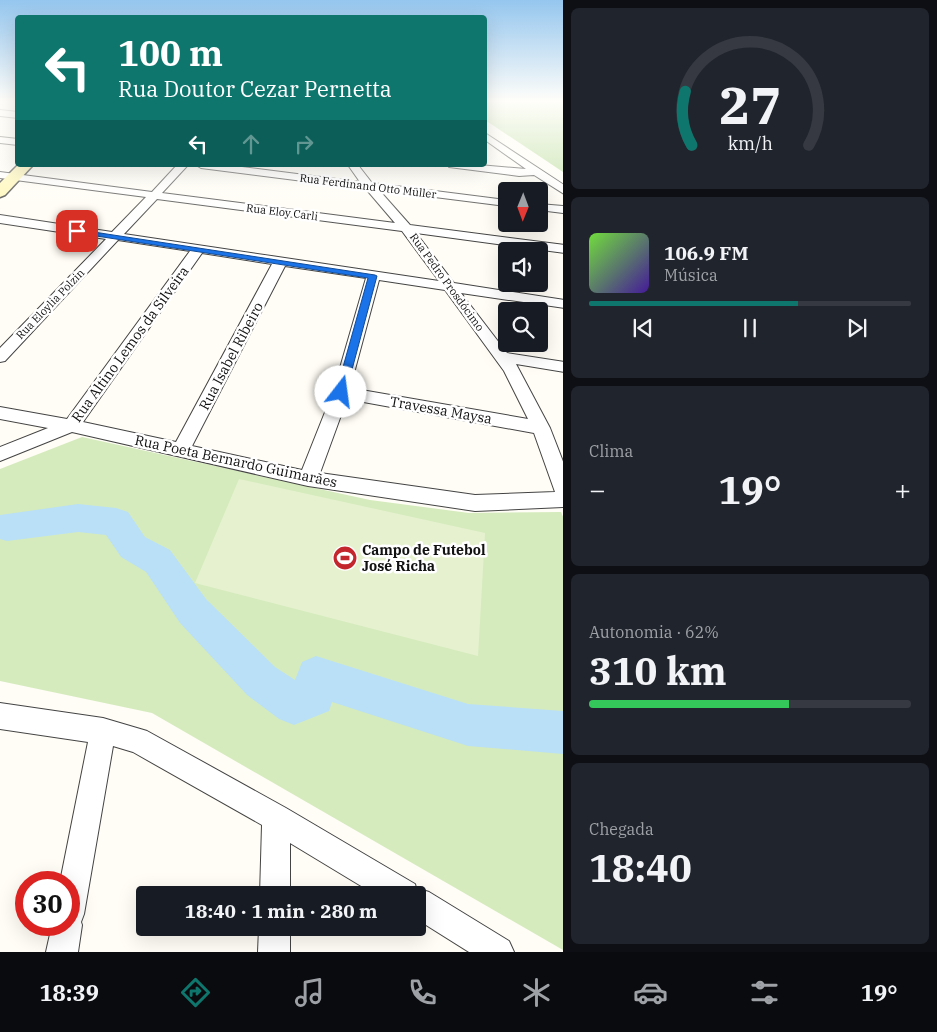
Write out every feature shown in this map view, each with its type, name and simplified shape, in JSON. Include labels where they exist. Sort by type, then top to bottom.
[{"type":"street","points":[[500,146],[563,191]]},
{"type":"street","points":[[0,192],[7,176],[23,167]]},
{"type":"street","name":"Rua Eloylia Polzin","points":[[0,356],[181,167]]},
{"type":"street","name":"Rua Ferdinand Otto Müller","points":[[217,167],[498,202]]},
{"type":"street","name":"Rua Pedro Prosdócimo","points":[[354,167],[368,186],[406,228],[511,370],[540,428],[563,491]]},
{"type":"street","points":[[470,167],[519,173],[536,172]]},
{"type":"street","name":"Rua Eloy Carli","points":[[7,176],[563,249]]},
{"type":"street","points":[[548,208],[563,210]]},
{"type":"street","points":[[0,219],[452,289],[563,304]]},
{"type":"street","name":"Rua Altino Lemos da Silveira","points":[[0,454],[71,426],[198,250]]},
{"type":"street","name":"Rua Isabel Ribeiro","points":[[181,450],[280,262]]},
{"type":"street","points":[[308,479],[341,392],[373,276]]},
{"type":"street","points":[[502,357],[563,367]]},
{"type":"street","name":"Travessa Maysa","points":[[341,392],[540,428]]},
{"type":"street","name":"Rua Poeta Bernardo Guimarães","points":[[0,413],[71,426],[308,479],[475,503],[563,499]]},
{"type":"street","points":[[0,716],[103,731],[138,740],[276,818],[389,886]]},
{"type":"street","points":[[77,871],[103,731]]},
{"type":"street","points":[[275,886],[276,818]]},
{"type":"street","points":[[426,908],[498,952]]},
{"type":"street","points":[[62,952],[65,936]]},
{"type":"street","points":[[274,952],[275,936]]},
{"type":"green space","points":[[525,146],[563,146],[563,172]]},
{"type":"green space","points":[[82,437],[370,500],[469,513],[561,512],[563,517],[563,950],[152,713],[0,681],[0,469]]},
{"type":"green space","name":"Campo de Futebol José Richa","points":[[239,479],[485,533],[478,656],[195,583]]},
{"type":"waterway","points":[[7,527],[78,518],[116,522],[133,547],[158,561],[193,611],[261,681],[294,704],[314,696],[316,676],[468,725],[563,733]]},
{"type":"place","name":"Campo de Futebol José Richa","points":[[345,558]]},
{"type":"route","points":[[77,231],[373,276],[341,392]]}]
